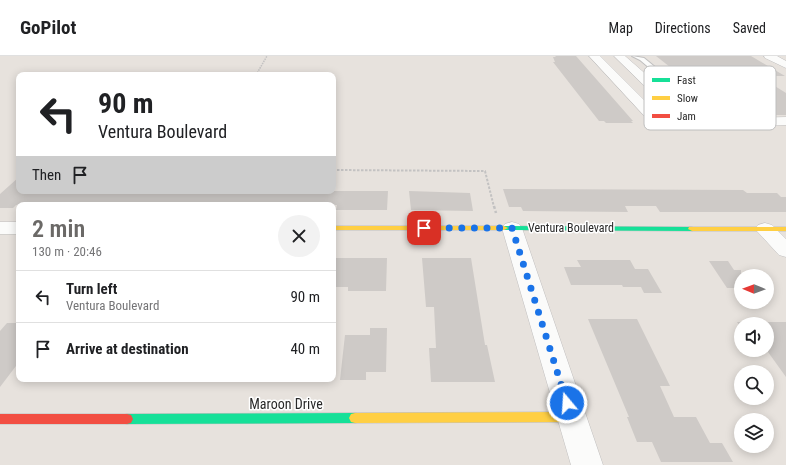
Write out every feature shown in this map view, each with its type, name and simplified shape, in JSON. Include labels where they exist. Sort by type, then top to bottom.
[{"type":"street","points":[[594,56],[644,109]]},
{"type":"street","points":[[619,56],[644,79]]},
{"type":"street","points":[[769,56],[786,65]]},
{"type":"street","points":[[630,94],[644,94]]},
{"type":"street","points":[[776,121],[786,121]]},
{"type":"street","points":[[0,228],[16,228]]},
{"type":"street","name":"Ventura Boulevard","points":[[336,228],[786,229]]},
{"type":"street","points":[[506,228],[572,417],[587,465]]},
{"type":"street","points":[[765,229],[786,251]]},
{"type":"street","name":"Maroon Drive","points":[[0,419],[572,417]]},
{"type":"lane","points":[[635,56],[642,59],[651,66]]},
{"type":"path","points":[[258,72],[267,56]]},
{"type":"path","points":[[336,170],[485,171],[506,228]]},
{"type":"building","points":[[555,56],[576,56],[633,121],[631,121],[633,123],[606,123],[604,121],[599,121],[553,62],[555,62],[553,57],[556,57]]},
{"type":"building","points":[[656,56],[751,56],[768,66],[669,66]]},
{"type":"building","points":[[776,71],[785,76],[776,76]]},
{"type":"building","points":[[776,87],[786,93],[786,115],[776,115]]},
{"type":"building","points":[[16,180],[16,194],[336,194],[336,191],[388,191],[387,210],[336,210],[336,202],[16,202],[16,205],[13,208],[0,208],[0,194]]},
{"type":"building","points":[[503,189],[743,190],[747,193],[777,193],[781,197],[786,197],[786,212],[660,212],[656,206],[625,206],[628,212],[523,211],[521,207],[509,207]]},
{"type":"building","points":[[409,191],[470,193],[473,211],[411,210]]},
{"type":"building","points":[[336,258],[387,258],[386,291],[348,291],[348,287],[336,287]]},
{"type":"building","points":[[422,258],[471,258],[485,345],[487,345],[495,382],[431,382],[429,348],[436,348],[434,307],[426,307]]},
{"type":"building","points":[[577,260],[630,260],[635,269],[648,269],[662,293],[644,293],[641,287],[623,287],[622,285],[571,285],[564,267],[581,267]]},
{"type":"building","points":[[709,261],[728,261],[734,270],[734,288],[727,288]]},
{"type":"building","points":[[588,319],[637,319],[670,386],[660,386],[674,417],[696,417],[710,443],[722,443],[733,462],[661,462],[652,442],[637,442],[627,417],[629,417]]},
{"type":"building","points":[[774,322],[786,322],[786,377],[772,357],[774,357]]},
{"type":"building","points":[[7,323],[16,323],[16,366],[0,387],[0,331]]},
{"type":"building","points":[[370,328],[387,328],[386,372],[366,372],[366,380],[340,380],[345,335],[370,335]]},
{"type":"traffic: fast","points":[[504,228],[692,229]]},
{"type":"traffic: fast","points":[[127,419],[355,418]]},
{"type":"traffic: slow","points":[[336,228],[504,228]]},
{"type":"traffic: slow","points":[[692,229],[786,229]]},
{"type":"traffic: slow","points":[[355,418],[572,417]]},
{"type":"traffic: jam","points":[[0,419],[127,419]]},
{"type":"route","points":[[424,228],[512,228],[567,403]]}]
